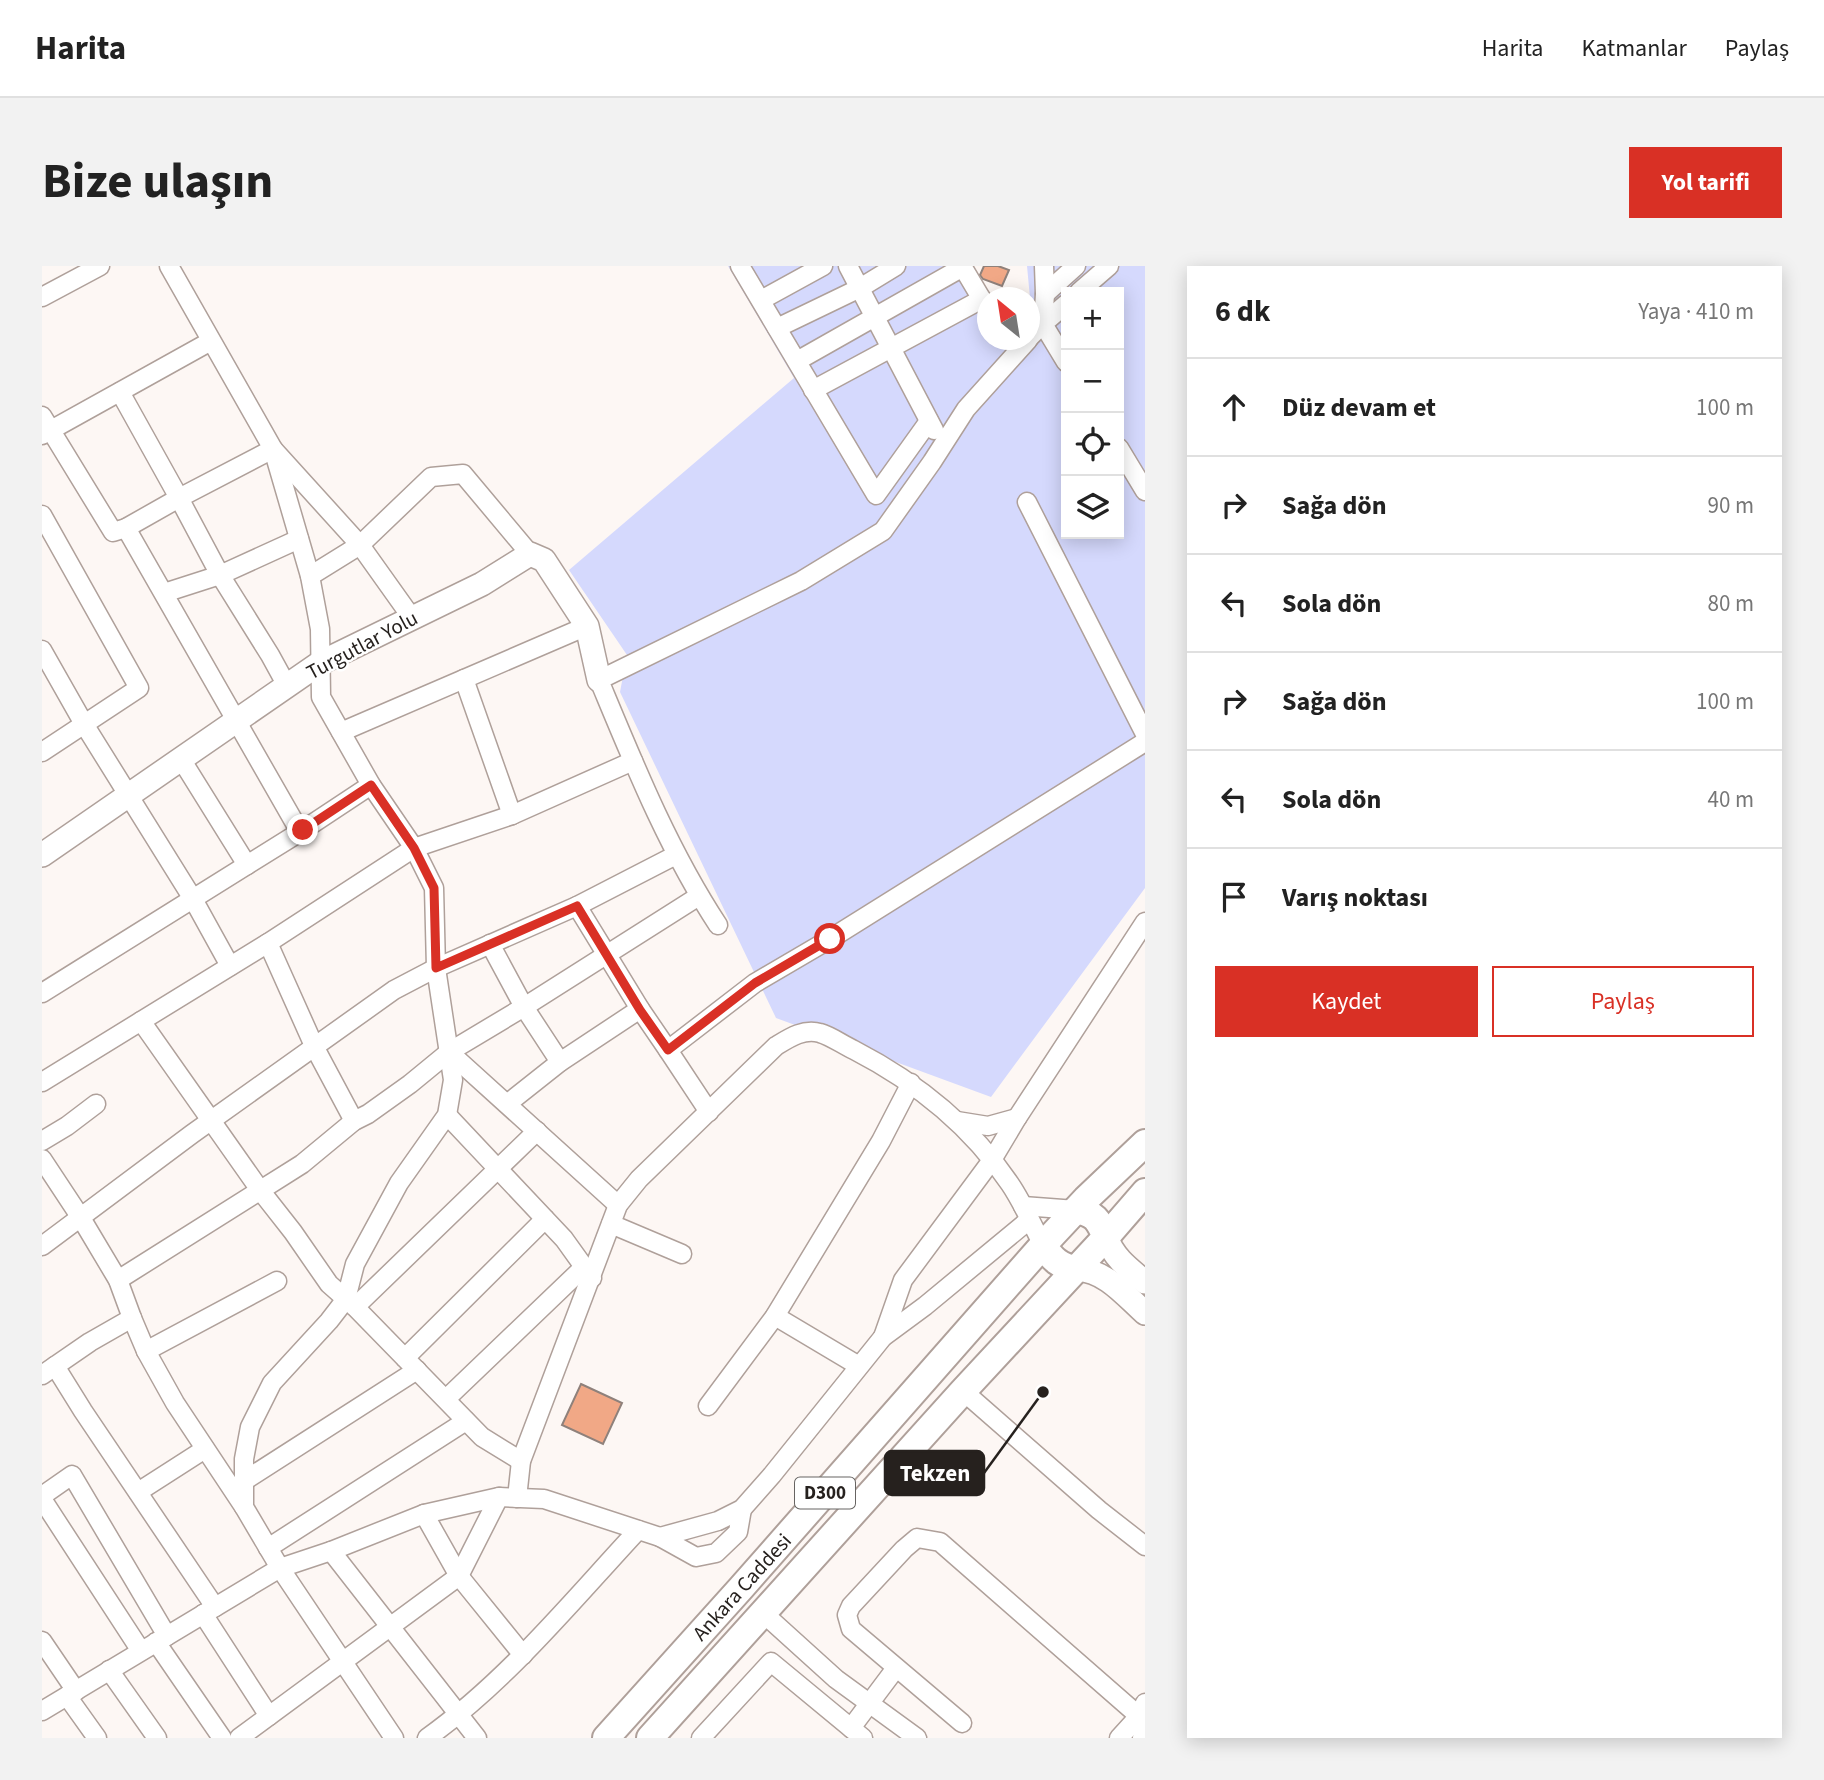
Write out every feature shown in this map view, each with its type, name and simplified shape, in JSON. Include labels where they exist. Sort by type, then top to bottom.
[{"type":"highway","name":"Ankara Caddesi","points":[[606,1738],[1043,1245],[1145,1143]]},
{"type":"highway","name":"Ankara Caddesi","points":[[650,1738],[1145,1192]]},
{"type":"highway","points":[[1076,1210],[1096,1218],[1106,1237]]},
{"type":"highway","points":[[1043,1245],[1058,1264],[1077,1269]]},
{"type":"main road","points":[[530,554],[544,560],[587,626],[599,680]]},
{"type":"main road","name":"Turgutlar Yolu","points":[[42,855],[320,663],[482,584],[530,554]]},
{"type":"main road","points":[[1106,1237],[1110,1249],[1145,1282]]},
{"type":"main road","points":[[1077,1269],[1091,1270],[1102,1275],[1145,1313]]},
{"type":"street","points":[[44,290],[100,266]]},
{"type":"street","points":[[169,266],[273,449],[360,545],[412,618]]},
{"type":"street","points":[[740,266],[876,495],[929,421]]},
{"type":"street","points":[[761,300],[823,266]]},
{"type":"street","points":[[848,266],[942,446]]},
{"type":"street","points":[[777,328],[860,288],[896,266]]},
{"type":"street","points":[[1044,266],[1043,324],[1061,354]]},
{"type":"street","points":[[1045,294],[1076,266]]},
{"type":"street","points":[[1085,287],[1110,266]]},
{"type":"street","points":[[797,361],[963,267],[977,291]]},
{"type":"street","points":[[814,390],[891,348],[977,308]]},
{"type":"street","points":[[1040,327],[1061,308]]},
{"type":"street","points":[[211,341],[120,392],[45,427],[113,532],[126,528],[273,449]]},
{"type":"street","points":[[718,925],[676,855],[599,680],[801,581],[883,531],[1007,350]]},
{"type":"street","points":[[120,392],[220,575],[287,686]]},
{"type":"street","points":[[273,449],[310,576],[320,629],[321,697],[371,785],[414,848],[434,888],[436,968],[453,1080],[447,1115],[399,1183],[355,1264],[350,1303]]},
{"type":"street","points":[[1124,456],[1145,491]]},
{"type":"street","points":[[310,576],[360,545],[431,477],[463,474],[530,554]]},
{"type":"street","points":[[1027,502],[1145,734]]},
{"type":"street","points":[[42,515],[139,688],[42,752]]},
{"type":"street","points":[[126,528],[300,832]]},
{"type":"street","points":[[164,593],[220,575],[299,539]]},
{"type":"street","points":[[341,732],[587,626]]},
{"type":"street","points":[[42,650],[83,724],[193,899],[230,966]]},
{"type":"street","points":[[464,679],[512,815]]},
{"type":"street","points":[[668,1050],[755,983],[1145,743]]},
{"type":"street","points":[[181,759],[247,865]]},
{"type":"street","points":[[42,1082],[268,943],[414,848],[512,815],[633,761]]},
{"type":"street","points":[[42,993],[371,785]]},
{"type":"street","points":[[42,1246],[394,990],[436,968],[577,906],[676,855]]},
{"type":"street","points":[[118,1280],[302,1164],[354,1121],[368,1114],[449,1052],[699,896]]},
{"type":"street","points":[[577,906],[640,1010],[709,1112]]},
{"type":"street","points":[[883,1337],[903,1280],[992,1160],[1145,922]]},
{"type":"street","points":[[268,943],[315,1048],[354,1121]]},
{"type":"street","points":[[490,944],[524,1007],[560,1062]]},
{"type":"street","points":[[507,1104],[560,1062],[640,1010]]},
{"type":"street","points":[[141,1021],[329,1284],[482,1437],[521,1461]]},
{"type":"street","points":[[239,1738],[459,1576],[508,1498],[588,1272],[618,1205],[639,1179],[776,1046],[797,1034],[819,1032],[880,1063],[911,1083],[957,1121],[992,1160],[1011,1185],[1043,1245]]},
{"type":"street","points":[[449,1052],[618,1205]]},
{"type":"street","points":[[708,1406],[775,1316],[881,1141],[911,1083]]},
{"type":"street","points":[[42,1141],[96,1104]]},
{"type":"street","points":[[447,1115],[564,1239],[588,1272]]},
{"type":"street","points":[[957,1121],[988,1126],[1017,1118]]},
{"type":"street","points":[[244,1507],[244,1459],[250,1427],[272,1383],[321,1329],[498,1170],[537,1131]]},
{"type":"street","points":[[42,1158],[118,1280],[146,1351],[175,1403],[244,1507],[280,1568],[394,1738]]},
{"type":"street","points":[[660,1537],[718,1521],[742,1509],[883,1337],[925,1306],[1026,1213],[1076,1210]]},
{"type":"street","points":[[244,1481],[411,1364],[545,1219]]},
{"type":"street","points":[[611,1224],[682,1254]]},
{"type":"street","points":[[446,1399],[588,1272]]},
{"type":"street","points":[[146,1351],[277,1281]]},
{"type":"street","points":[[775,1316],[859,1366]]},
{"type":"street","points":[[132,1318],[49,1370],[138,1492],[269,1716]]},
{"type":"street","points":[[963,1391],[1099,1510],[1145,1546]]},
{"type":"street","points":[[268,1548],[466,1421]]},
{"type":"street","points":[[138,1492],[205,1449]]},
{"type":"street","points":[[155,1643],[72,1475],[42,1498],[155,1643],[222,1738]]},
{"type":"street","points":[[42,1711],[280,1568],[424,1514],[508,1498],[544,1499],[660,1537],[696,1556],[716,1553],[737,1532],[742,1509]]},
{"type":"street","points":[[424,1514],[459,1576],[523,1654]]},
{"type":"street","points":[[427,1738],[459,1715],[523,1654],[638,1530]]},
{"type":"street","points":[[962,1723],[851,1629],[847,1615],[851,1606],[917,1538],[940,1542],[1142,1710],[1142,1738]]},
{"type":"street","points":[[331,1551],[477,1738]]},
{"type":"street","points":[[762,1612],[836,1679],[917,1738]]},
{"type":"street","points":[[42,1641],[97,1738]]},
{"type":"street","points":[[701,1738],[771,1662],[857,1733],[869,1703],[896,1668]]},
{"type":"street","points":[[109,1670],[157,1738]]},
{"type":"street","points":[[1119,1738],[1142,1710]]},
{"type":"shaded area","points":[[728,266],[971,266],[982,287],[977,287],[977,350],[1040,350],[1040,287],[1029,287],[1027,266],[1145,266],[1145,888],[991,1097],[776,1018],[620,692],[627,655],[569,570],[794,378]]},
{"type":"building","points":[[984,266],[998,266],[1009,270],[1002,286],[983,279],[980,275]]},
{"type":"building","points":[[581,1384],[622,1403],[603,1444],[562,1425]]},
{"type":"place","name":"Tekzen","points":[[1043,1392]]},
{"type":"route","points":[[303,830],[371,785],[414,848],[434,888],[436,968],[577,906],[640,1010],[668,1050],[755,983],[830,939]]}]
